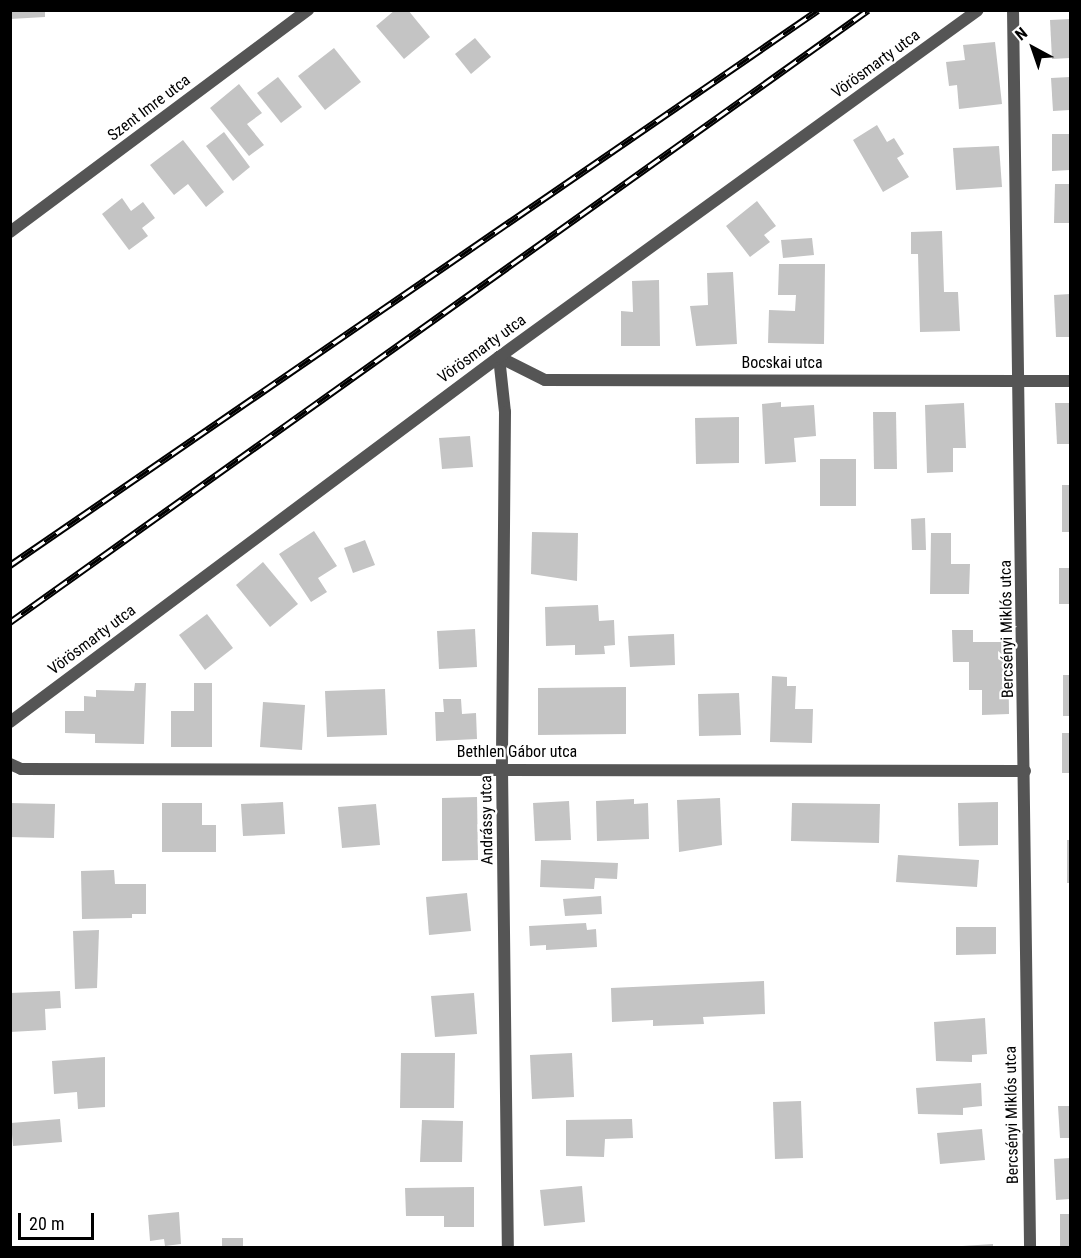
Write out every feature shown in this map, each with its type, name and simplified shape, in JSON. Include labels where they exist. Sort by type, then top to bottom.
[{"type":"street","name":"Szent Imre utca","points":[[10,232],[308,10]]},
{"type":"street","name":"Vörösmarty utca","points":[[10,722],[499,357],[978,10]]},
{"type":"street","name":"Bercsényi Miklós utca","points":[[1013,10],[1021,380],[1030,1248]]},
{"type":"street","name":"Bocskai utca","points":[[499,357],[545,380],[1071,381]]},
{"type":"street","name":"Andrássy utca","points":[[499,357],[505,412],[502,768],[508,1248]]},
{"type":"street","name":"Bethlen Gábor utca","points":[[10,764],[21,769],[502,768],[1025,771]]},
{"type":"building","points":[[10,10],[45,10],[45,17],[10,19]]},
{"type":"building","points":[[395,10],[408,10],[430,37],[404,59],[376,26]]},
{"type":"building","points":[[1070,19],[1070,58],[1052,59],[1050,20]]},
{"type":"building","points":[[475,38],[491,57],[471,74],[455,54]]},
{"type":"building","points":[[995,42],[1002,104],[959,109],[957,85],[949,86],[946,62],[965,60],[963,45]]},
{"type":"building","points":[[334,48],[361,82],[325,110],[298,76]]},
{"type":"building","points":[[278,77],[302,107],[281,123],[257,93]]},
{"type":"building","points":[[1070,77],[1070,110],[1053,111],[1051,78]]},
{"type":"building","points":[[239,84],[262,113],[247,124],[264,145],[249,156],[210,108]]},
{"type":"building","points":[[877,125],[887,142],[894,138],[904,154],[897,158],[909,177],[883,192],[853,140]]},
{"type":"building","points":[[224,132],[250,167],[233,181],[206,146]]},
{"type":"building","points":[[1052,134],[1070,134],[1070,170],[1052,171]]},
{"type":"building","points":[[183,140],[224,192],[206,207],[188,184],[174,195],[150,165]]},
{"type":"building","points":[[999,146],[1002,187],[956,190],[953,148]]},
{"type":"building","points":[[1055,184],[1070,184],[1070,223],[1054,223]]},
{"type":"building","points":[[122,198],[131,211],[143,202],[155,218],[142,228],[148,236],[129,250],[102,214]]},
{"type":"building","points":[[757,201],[776,226],[764,235],[770,242],[750,257],[726,226]]},
{"type":"building","points":[[942,231],[944,292],[958,292],[960,331],[920,332],[918,254],[911,254],[911,232]]},
{"type":"building","points":[[812,238],[814,255],[783,258],[781,240]]},
{"type":"building","points":[[779,264],[825,264],[824,344],[768,343],[769,310],[795,311],[796,295],[778,295]]},
{"type":"building","points":[[733,272],[737,344],[696,346],[690,306],[708,305],[707,273]]},
{"type":"building","points":[[659,280],[660,346],[621,346],[621,311],[633,312],[632,281]]},
{"type":"building","points":[[1070,294],[1070,337],[1056,337],[1054,295]]},
{"type":"building","points":[[781,402],[781,407],[814,405],[816,436],[794,438],[796,462],[765,464],[762,404]]},
{"type":"building","points":[[964,403],[966,448],[953,448],[953,472],[927,473],[925,405]]},
{"type":"building","points":[[1055,403],[1070,403],[1070,444],[1057,444]]},
{"type":"building","points":[[873,412],[896,412],[897,469],[874,469]]},
{"type":"building","points":[[739,417],[739,463],[696,464],[695,418]]},
{"type":"building","points":[[470,436],[473,467],[442,469],[439,438]]},
{"type":"building","points":[[820,459],[856,459],[856,506],[820,506]]},
{"type":"building","points":[[1062,485],[1070,485],[1070,532],[1062,532]]},
{"type":"building","points":[[925,518],[926,550],[912,550],[911,519]]},
{"type":"building","points":[[314,531],[337,566],[318,578],[327,592],[311,602],[279,554]]},
{"type":"building","points":[[532,532],[578,533],[577,581],[531,574]]},
{"type":"building","points":[[931,533],[951,533],[951,564],[970,564],[969,594],[930,594]]},
{"type":"building","points":[[365,540],[375,565],[353,573],[344,548]]},
{"type":"building","points":[[263,562],[298,604],[270,627],[236,585]]},
{"type":"building","points":[[1059,568],[1070,568],[1070,604],[1059,604]]},
{"type":"building","points":[[598,605],[599,621],[614,620],[615,645],[604,646],[605,654],[575,655],[575,645],[546,646],[545,607]]},
{"type":"building","points":[[207,614],[233,648],[205,670],[179,635]]},
{"type":"building","points":[[475,629],[477,667],[439,669],[437,631]]},
{"type":"building","points":[[952,630],[973,630],[973,642],[1008,642],[1009,714],[982,715],[982,690],[969,690],[969,662],[953,662]]},
{"type":"building","points":[[674,634],[675,665],[630,667],[628,636]]},
{"type":"building","points":[[1063,675],[1070,675],[1070,716],[1063,716]]},
{"type":"building","points":[[772,676],[787,677],[787,686],[796,686],[795,709],[813,709],[812,743],[770,742]]},
{"type":"building","points":[[135,683],[146,683],[144,744],[95,743],[95,734],[65,733],[65,711],[84,711],[84,696],[96,697],[96,690],[134,691]]},
{"type":"building","points":[[194,683],[212,683],[212,747],[171,747],[171,711],[194,711]]},
{"type":"building","points":[[626,687],[626,734],[538,735],[538,688]]},
{"type":"building","points":[[385,689],[387,735],[327,737],[325,691]]},
{"type":"building","points":[[739,693],[741,735],[699,736],[698,694]]},
{"type":"building","points":[[443,699],[461,699],[462,714],[476,713],[477,739],[436,741],[435,712],[444,712]]},
{"type":"building","points":[[263,702],[305,705],[302,750],[260,747]]},
{"type":"building","points":[[1062,733],[1070,733],[1070,773],[1062,773]]},
{"type":"building","points":[[477,797],[478,860],[442,861],[442,798]]},
{"type":"building","points":[[720,798],[722,845],[679,852],[677,800]]},
{"type":"building","points":[[634,799],[634,804],[648,803],[649,839],[597,841],[596,801]]},
{"type":"building","points":[[569,801],[571,840],[535,841],[533,803]]},
{"type":"building","points":[[283,802],[285,834],[243,836],[241,804]]},
{"type":"building","points":[[998,802],[998,845],[959,846],[958,803]]},
{"type":"building","points":[[10,803],[55,804],[54,838],[10,837]]},
{"type":"building","points":[[162,803],[202,803],[202,825],[216,825],[216,852],[162,852]]},
{"type":"building","points":[[792,803],[880,804],[879,843],[791,841]]},
{"type":"building","points":[[376,804],[380,845],[342,848],[338,807]]},
{"type":"building","points":[[1067,840],[1070,840],[1070,883],[1067,883]]},
{"type":"building","points":[[898,855],[979,860],[977,887],[896,882]]},
{"type":"building","points":[[541,860],[618,863],[617,879],[595,878],[594,889],[540,887]]},
{"type":"building","points":[[114,870],[115,884],[146,884],[146,914],[132,914],[132,918],[82,919],[81,871]]},
{"type":"building","points":[[467,893],[471,931],[429,935],[426,897]]},
{"type":"building","points":[[601,896],[602,914],[565,916],[563,899]]},
{"type":"building","points":[[586,923],[587,930],[596,929],[597,947],[546,950],[546,945],[530,946],[529,926]]},
{"type":"building","points":[[956,927],[996,927],[996,954],[956,955]]},
{"type":"building","points":[[99,930],[97,988],[75,989],[73,931]]},
{"type":"building","points":[[764,981],[765,1014],[703,1017],[704,1024],[653,1026],[653,1020],[612,1022],[611,988]]},
{"type":"building","points":[[60,991],[61,1008],[45,1009],[46,1030],[10,1032],[10,993]]},
{"type":"building","points":[[474,993],[477,1034],[435,1037],[431,996]]},
{"type":"building","points":[[985,1018],[987,1054],[972,1055],[972,1062],[936,1061],[934,1022]]},
{"type":"building","points":[[401,1053],[455,1053],[454,1108],[400,1108]]},
{"type":"building","points":[[572,1053],[574,1097],[532,1099],[530,1055]]},
{"type":"building","points":[[105,1057],[105,1107],[78,1109],[77,1092],[54,1094],[52,1061]]},
{"type":"building","points":[[981,1083],[982,1106],[963,1108],[963,1115],[918,1114],[916,1088]]},
{"type":"building","points":[[801,1101],[803,1158],[775,1159],[773,1102]]},
{"type":"building","points":[[1058,1106],[1070,1106],[1070,1138],[1060,1138]]},
{"type":"building","points":[[60,1119],[62,1142],[13,1146],[11,1123]]},
{"type":"building","points":[[632,1119],[633,1138],[605,1139],[604,1157],[566,1156],[566,1120]]},
{"type":"building","points":[[422,1120],[463,1121],[462,1162],[420,1162]]},
{"type":"building","points":[[982,1129],[985,1160],[940,1164],[937,1133]]},
{"type":"building","points":[[1070,1158],[1070,1199],[1056,1200],[1054,1159]]},
{"type":"building","points":[[582,1186],[585,1222],[544,1226],[540,1190]]},
{"type":"building","points":[[474,1187],[474,1227],[444,1227],[444,1216],[406,1216],[405,1188]]},
{"type":"building","points":[[179,1212],[181,1244],[165,1246],[164,1239],[150,1241],[148,1215]]},
{"type":"building","points":[[1060,1214],[1070,1214],[1070,1248],[1060,1248]]},
{"type":"building","points":[[222,1238],[243,1238],[243,1248],[222,1248]]},
{"type":"building","points":[[993,1244],[993,1248],[962,1248],[962,1246]]},
{"type":"railway","points":[[10,565],[818,10]]},
{"type":"railway","points":[[10,622],[868,10]]}]
